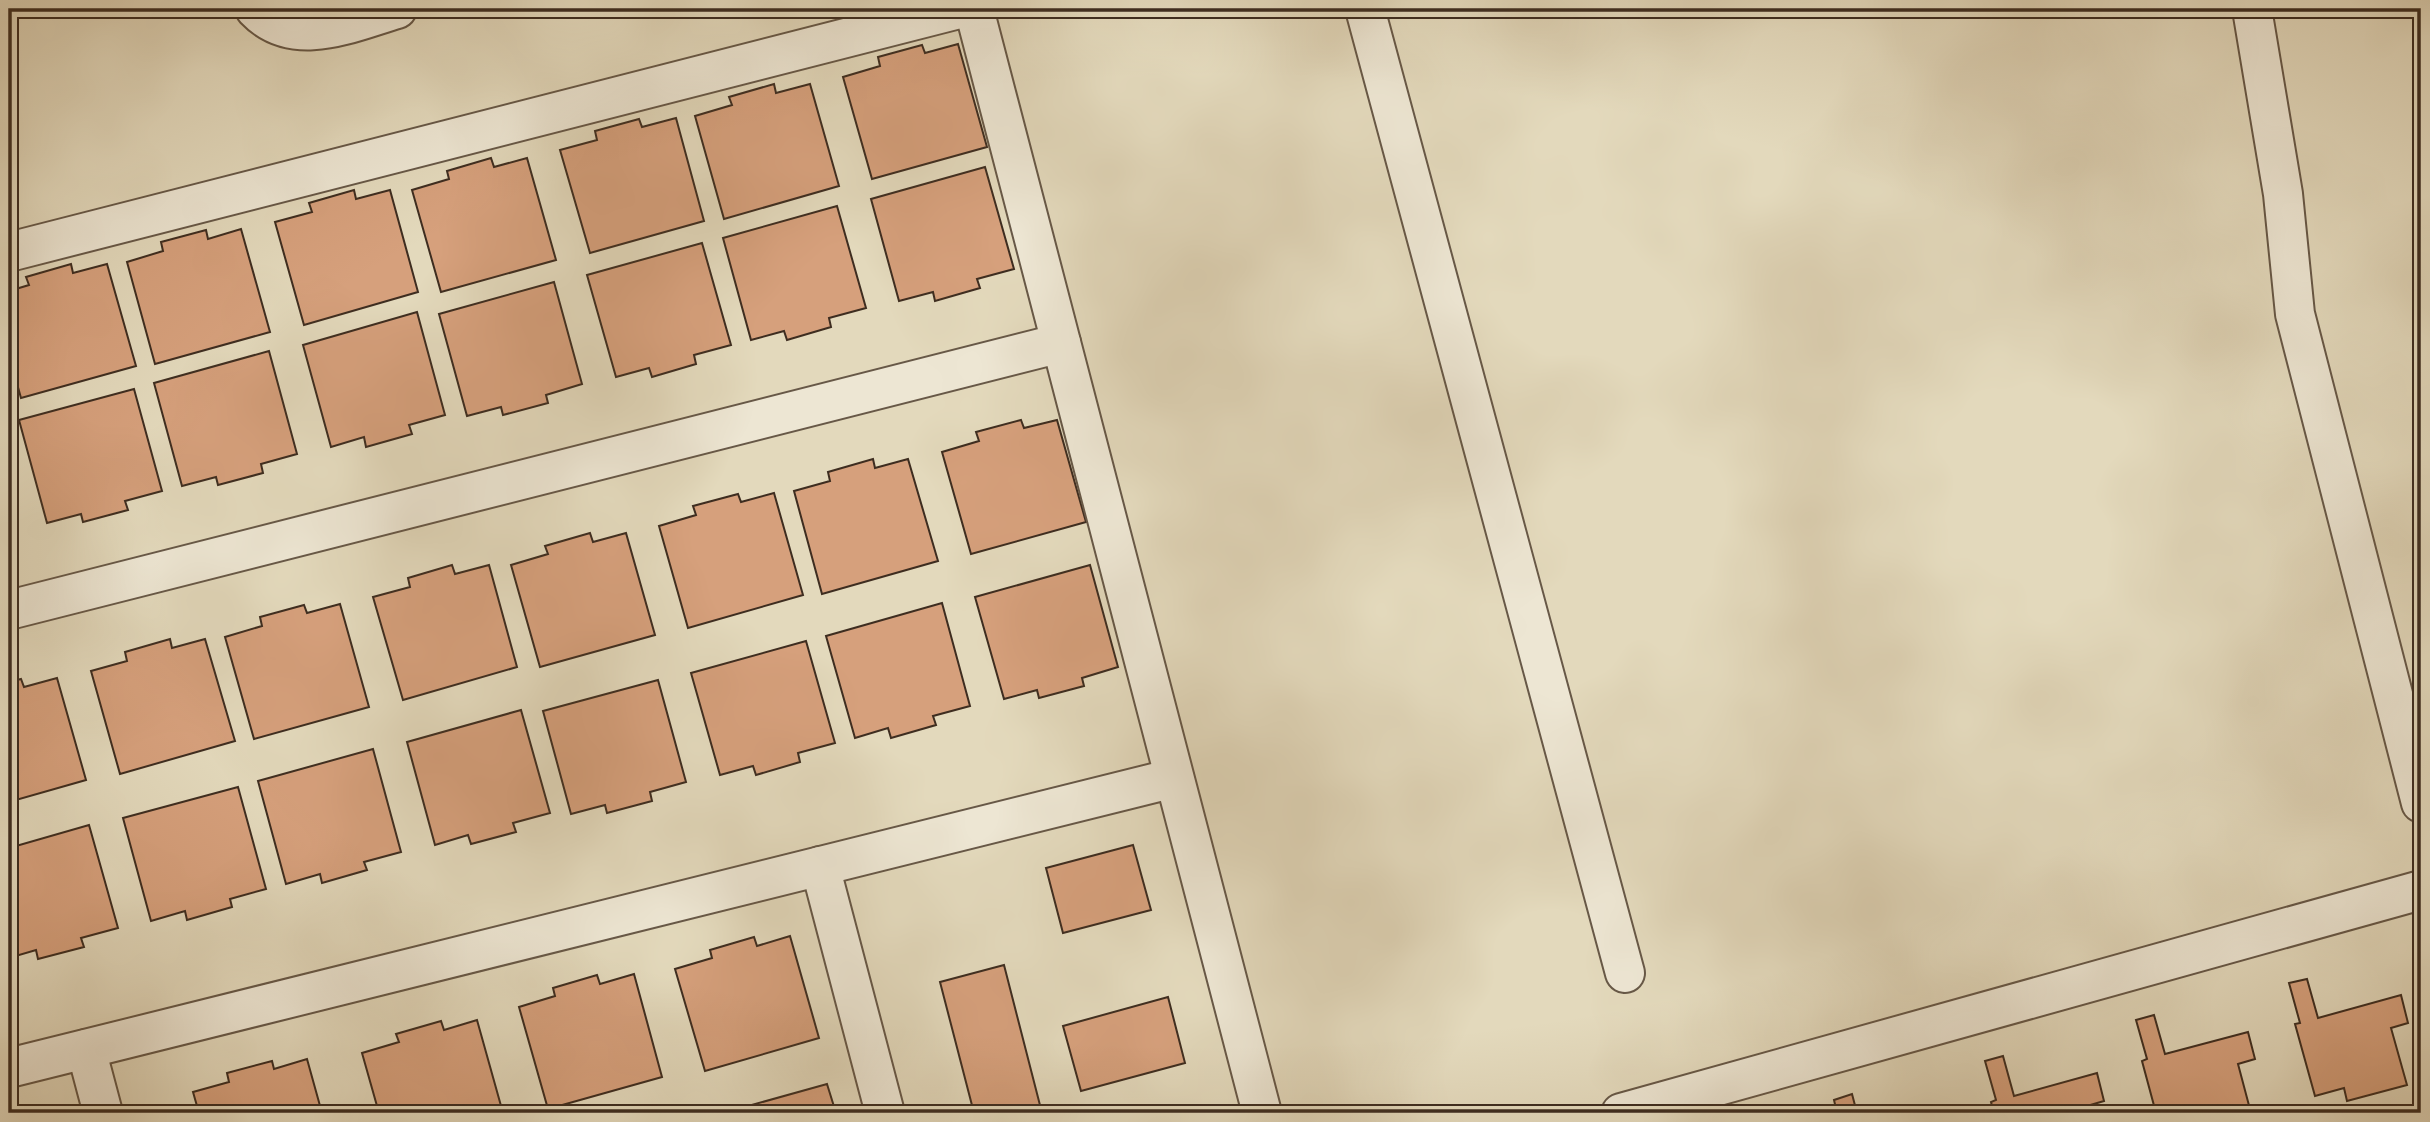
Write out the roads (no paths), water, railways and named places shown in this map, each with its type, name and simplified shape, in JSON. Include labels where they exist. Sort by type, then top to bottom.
[{"type":"street","points":[[255,9],[265,19],[285,28],[317,32],[397,9]]},
{"type":"street","points":[[9,251],[959,9]]},
{"type":"street","points":[[974,9],[1262,1113]]},
{"type":"street","points":[[1366,9],[1625,973]]},
{"type":"street","points":[[2252,9],[2283,194],[2295,314],[2421,803]]},
{"type":"street","points":[[9,610],[1061,343]]},
{"type":"street","points":[[9,1068],[1174,778]]},
{"type":"street","points":[[820,866],[885,1113]]},
{"type":"street","points":[[1621,1113],[2421,890]]},
{"type":"street","points":[[86,1049],[103,1113]]}]
